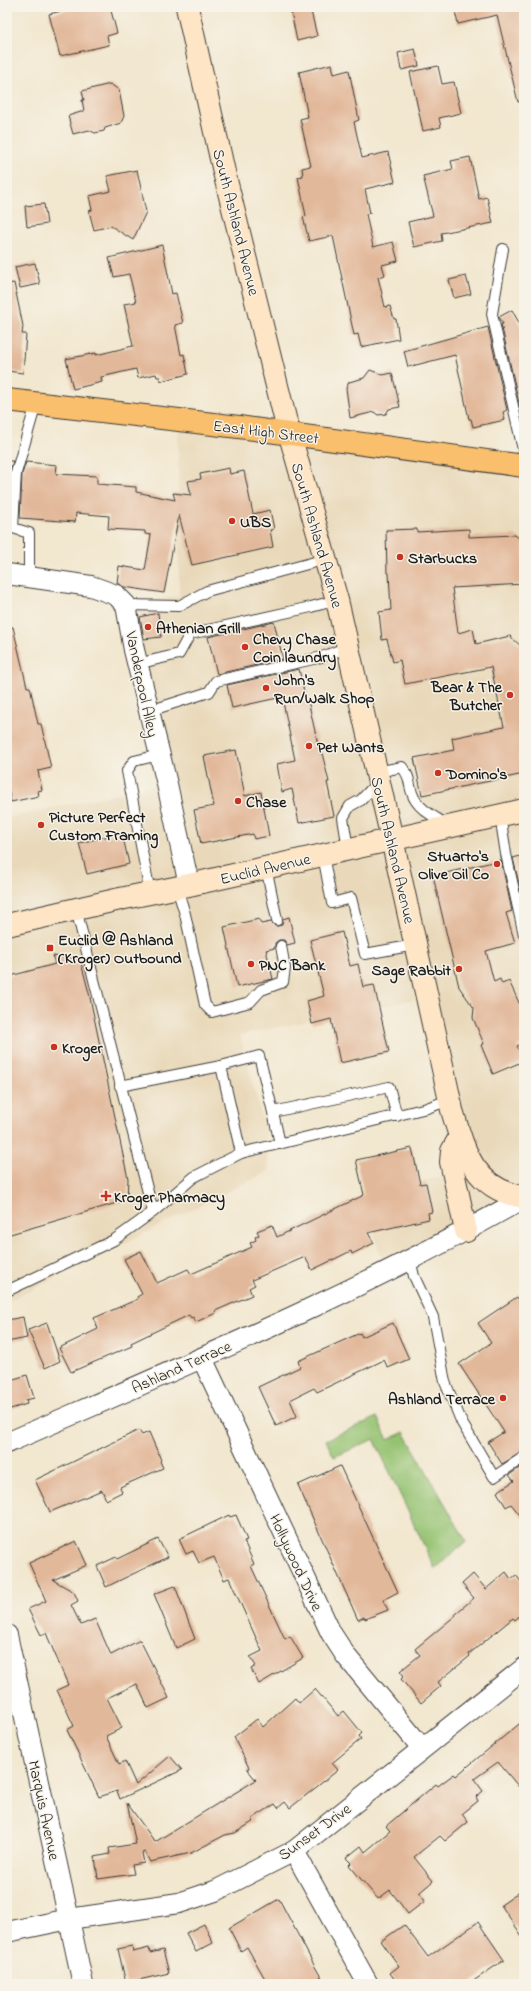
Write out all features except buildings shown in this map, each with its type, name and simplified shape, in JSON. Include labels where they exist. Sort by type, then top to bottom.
[{"type":"main road","name":"East High Street","points":[[7,400],[289,434],[524,466]]},
{"type":"street","name":"South Ashland Avenue","points":[[187,7],[224,172],[289,434],[337,600],[378,776],[449,1100],[470,1164],[483,1178],[506,1192],[524,1197]]},
{"type":"street","points":[[7,574],[91,586],[116,595],[126,605]]},
{"type":"street","name":"Vanderpool Alley","points":[[126,605],[137,664],[159,755],[183,886]]},
{"type":"street","name":"Euclid Avenue","points":[[7,925],[524,810]]},
{"type":"street","points":[[460,1137],[452,1151],[451,1162],[466,1231]]},
{"type":"street","name":"Ashland Terrace","points":[[7,1443],[202,1358],[410,1260],[466,1231],[524,1197]]},
{"type":"street","name":"Hollywood Drive","points":[[202,1358],[331,1633],[346,1656],[422,1748]]},
{"type":"street","name":"Marquis Avenue","points":[[7,1635],[11,1668],[83,1984]]},
{"type":"street","name":"Sunset Drive","points":[[7,1932],[69,1919],[179,1903],[198,1898],[294,1851],[524,1668]]},
{"type":"street","points":[[294,1851],[368,1984]]},
{"type":"lane","points":[[502,249],[492,314],[524,454]]},
{"type":"lane","points":[[29,577],[29,534],[10,528],[16,473],[36,404]]},
{"type":"lane","points":[[126,605],[178,606],[207,591],[326,559]]},
{"type":"lane","points":[[137,664],[179,654],[190,634],[337,600]]},
{"type":"lane","points":[[149,711],[209,692],[216,680],[322,657],[348,647]]},
{"type":"lane","points":[[150,894],[127,771],[134,762],[159,755]]},
{"type":"lane","points":[[348,849],[343,818],[350,806],[361,800],[378,776],[402,767],[409,775],[411,791],[414,799],[427,812],[450,826]]},
{"type":"lane","points":[[500,815],[506,854],[524,935]]},
{"type":"lane","points":[[323,854],[332,902],[351,898],[365,954],[415,945]]},
{"type":"lane","points":[[266,867],[277,920]]},
{"type":"lane","points":[[183,886],[185,914],[205,1004],[212,1012],[250,1002],[261,990],[283,982],[285,968],[281,946]]},
{"type":"lane","points":[[76,909],[153,1212]]},
{"type":"lane","points":[[120,1086],[221,1066],[259,1056],[280,1144]]},
{"type":"lane","points":[[221,1066],[241,1153]]},
{"type":"lane","points":[[273,1112],[389,1087],[397,1116]]},
{"type":"lane","points":[[7,1291],[114,1240],[153,1212],[194,1177],[241,1153],[397,1116],[449,1100]]},
{"type":"lane","points":[[410,1260],[414,1276],[433,1317],[445,1382],[462,1423],[494,1477],[524,1457]]},
{"type":"shaded area","points":[[178,420],[524,466],[524,1198],[386,1272],[360,1191],[475,1172],[426,997],[240,1035],[266,1133],[269,1171],[7,1302],[7,818],[167,783],[126,605],[179,596]]},
{"type":"green space","points":[[377,1417],[388,1440],[404,1432],[466,1541],[435,1569],[374,1439],[334,1457],[326,1440]]},
{"type":"place","name":"UBS","points":[[232,521]]},
{"type":"place","name":"Starbucks","points":[[400,557]]},
{"type":"place","name":"Athenian Grill","points":[[148,627]]},
{"type":"place","name":"Chevy Chase Coin laundry","points":[[245,647]]},
{"type":"place","name":"John's Run/Walk Shop","points":[[266,688]]},
{"type":"place","name":"Bear & The Butcher","points":[[510,695]]},
{"type":"place","name":"Pet Wants","points":[[309,746]]},
{"type":"place","name":"Domino's","points":[[438,773]]},
{"type":"place","name":"Chase","points":[[238,801]]},
{"type":"place","name":"Picture Perfect Custom Framing","points":[[41,825]]},
{"type":"place","name":"Stuarto's Olive Oil Co","points":[[497,864]]},
{"type":"place","name":"Euclid @ Ashland (Kroger) Outbound","points":[[50,948]]},
{"type":"place","name":"PNC Bank","points":[[251,964]]},
{"type":"place","name":"Sage Rabbit","points":[[459,969]]},
{"type":"place","name":"Kroger","points":[[54,1047]]},
{"type":"place","name":"Kroger Pharmacy","points":[[106,1196]]},
{"type":"place","name":"Ashland Terrace","points":[[503,1398]]}]
